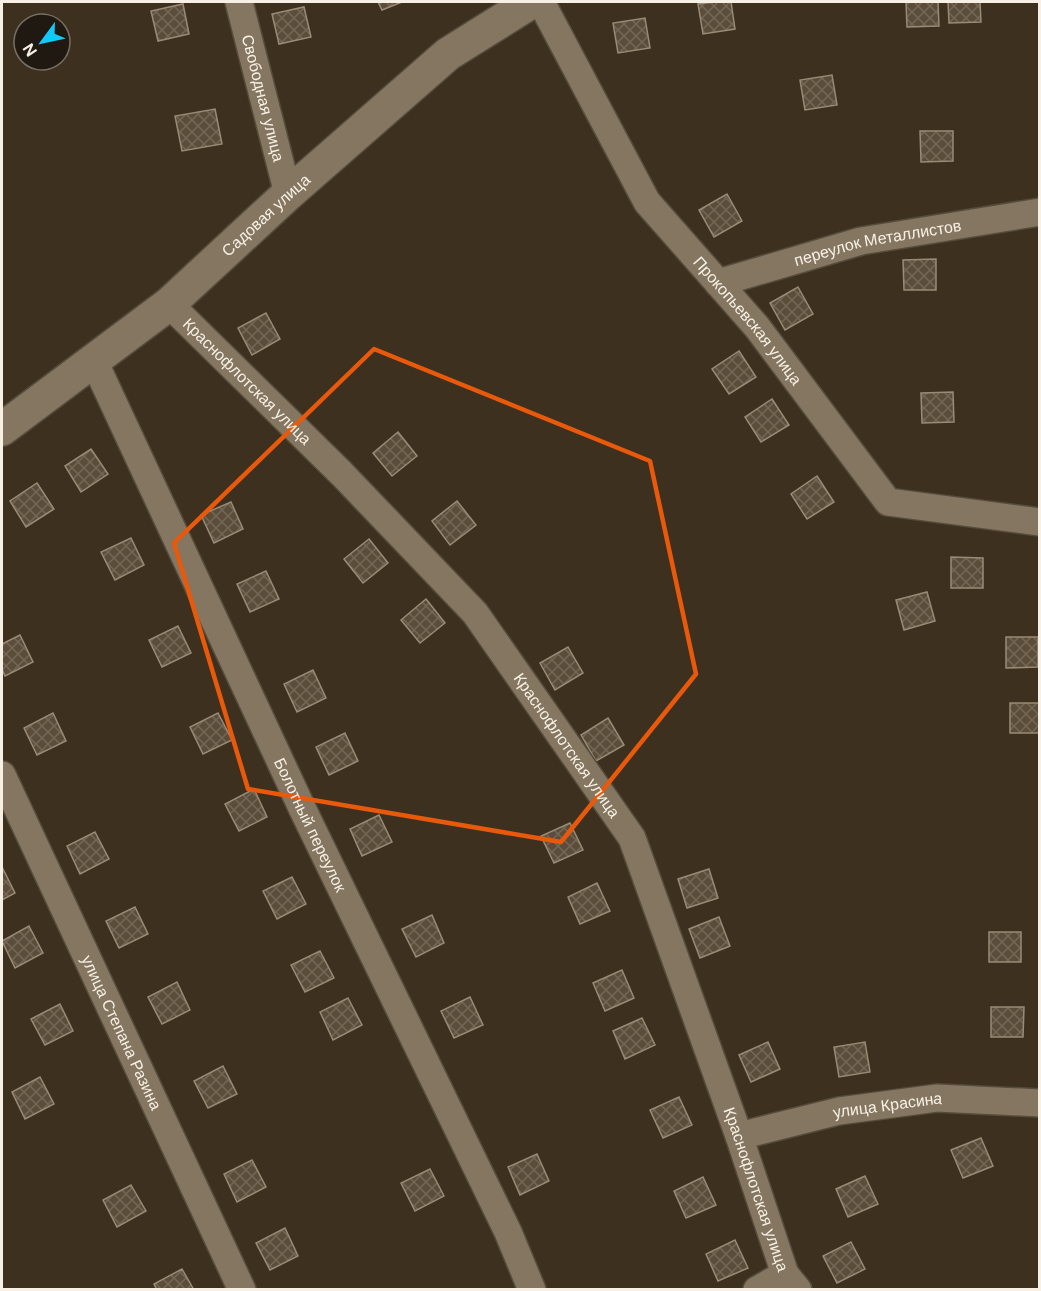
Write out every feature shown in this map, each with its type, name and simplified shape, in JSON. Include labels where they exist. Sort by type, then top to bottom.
[{"type":"street","name":"Свободная улица","points":[[238,2],[288,194]]},
{"type":"street","name":"Садовая улица","points":[[2,429],[169,303],[288,194],[448,54],[531,2]]},
{"type":"street","name":"Прокопьевская улица","points":[[541,2],[647,202],[757,327],[888,502],[1040,522]]},
{"type":"street","name":"переулок Металлистов","points":[[718,283],[861,241],[1040,212]]},
{"type":"street","name":"Краснофлотская улица","points":[[169,303],[342,474],[475,613],[632,838],[791,1282]]},
{"type":"street","name":"Болотный переулок","points":[[93,359],[302,808],[508,1232],[532,1290]]},
{"type":"street","name":"улица Степана Разина","points":[[2,775],[242,1290]]},
{"type":"street","name":"улица Красина","points":[[739,1136],[839,1111],[937,1098],[1040,1103]]},
{"type":"street","points":[[757,1290],[791,1282]]},
{"type":"highlighted area","points":[[374,349],[650,461],[696,674],[561,842],[248,789],[174,543]]},
{"type":"building","points":[[378,2],[402,2],[382,10]]},
{"type":"building","points":[[731,2],[735,29],[703,34],[698,4]]},
{"type":"building","points":[[906,2],[938,2],[939,26],[907,27]]},
{"type":"building","points":[[948,2],[980,2],[981,22],[949,23]]},
{"type":"building","points":[[183,4],[189,34],[158,41],[151,11]]},
{"type":"building","points":[[304,7],[311,37],[279,44],[272,14]]},
{"type":"building","points":[[645,18],[650,48],[618,53],[613,23]]},
{"type":"building","points":[[832,75],[837,105],[805,110],[800,80]]},
{"type":"building","points":[[215,109],[222,144],[182,151],[175,116]]},
{"type":"building","points":[[920,131],[953,131],[953,161],[921,162]]},
{"type":"building","points":[[727,194],[742,221],[714,237],[699,210]]},
{"type":"building","points":[[936,259],[936,290],[904,290],[903,260]]},
{"type":"building","points":[[798,287],[813,314],[785,330],[770,303]]},
{"type":"building","points":[[266,313],[280,339],[252,355],[238,328]]},
{"type":"building","points":[[739,351],[756,377],[729,394],[712,369]]},
{"type":"building","points":[[953,392],[954,422],[922,423],[921,393]]},
{"type":"building","points":[[772,399],[789,425],[761,442],[745,417]]},
{"type":"building","points":[[398,432],[417,456],[392,476],[373,453]]},
{"type":"building","points":[[91,449],[108,474],[81,492],[65,466]]},
{"type":"building","points":[[817,476],[834,502],[807,519],[791,494]]},
{"type":"building","points":[[37,483],[54,509],[26,527],[10,501]]},
{"type":"building","points":[[457,501],[476,525],[450,545],[432,521]]},
{"type":"building","points":[[231,502],[243,529],[214,543],[201,515]]},
{"type":"building","points":[[131,538],[144,565],[115,580],[101,552]]},
{"type":"building","points":[[369,539],[388,563],[363,583],[344,559]]},
{"type":"building","points":[[951,557],[983,558],[983,588],[951,588]]},
{"type":"building","points":[[266,571],[279,599],[250,612],[237,584]]},
{"type":"building","points":[[927,592],[935,621],[904,630],[896,600]]},
{"type":"building","points":[[426,599],[445,623],[420,643],[401,620]]},
{"type":"building","points":[[178,626],[191,653],[162,667],[149,640]]},
{"type":"building","points":[[20,635],[33,662],[5,676],[2,669],[2,644]]},
{"type":"building","points":[[1006,637],[1038,637],[1038,667],[1006,668]]},
{"type":"building","points":[[568,647],[583,673],[555,690],[540,663]]},
{"type":"building","points":[[313,670],[326,698],[297,712],[284,684]]},
{"type":"building","points":[[1010,703],[1040,703],[1040,733],[1010,733]]},
{"type":"building","points":[[53,713],[66,741],[37,755],[24,728]]},
{"type":"building","points":[[218,713],[232,740],[203,754],[190,727]]},
{"type":"building","points":[[608,718],[624,745],[596,761],[581,735]]},
{"type":"building","points":[[345,733],[358,761],[329,775],[316,747]]},
{"type":"building","points":[[254,789],[267,817],[239,831],[225,804]]},
{"type":"building","points":[[379,815],[392,842],[362,856],[350,829]]},
{"type":"building","points":[[570,823],[583,850],[554,863],[541,836]]},
{"type":"building","points":[[95,832],[109,859],[80,874],[67,846]]},
{"type":"building","points":[[2,867],[15,893],[2,900]]},
{"type":"building","points":[[709,869],[718,898],[687,908],[678,879]]},
{"type":"building","points":[[292,877],[306,904],[277,919],[263,891]]},
{"type":"building","points":[[597,883],[610,911],[580,924],[568,897]]},
{"type":"building","points":[[135,907],[148,934],[119,948],[106,921]]},
{"type":"building","points":[[432,915],[444,943],[416,957],[402,929]]},
{"type":"building","points":[[719,917],[730,946],[700,958],[689,929]]},
{"type":"building","points":[[29,926],[43,953],[15,968],[2,941]]},
{"type":"building","points":[[989,932],[1021,932],[1021,962],[989,962]]},
{"type":"building","points":[[320,951],[334,978],[305,992],[291,965]]},
{"type":"building","points":[[622,970],[634,998],[605,1011],[593,983]]},
{"type":"building","points":[[177,982],[190,1010],[162,1024],[148,997]]},
{"type":"building","points":[[470,997],[483,1025],[454,1038],[441,1011]]},
{"type":"building","points":[[348,998],[362,1025],[333,1040],[320,1012]]},
{"type":"building","points":[[60,1004],[73,1031],[45,1045],[31,1019]]},
{"type":"building","points":[[991,1007],[1024,1007],[1023,1037],[991,1037]]},
{"type":"building","points":[[642,1018],[655,1045],[625,1059],[613,1031]]},
{"type":"building","points":[[768,1042],[780,1069],[751,1082],[739,1055]]},
{"type":"building","points":[[865,1042],[870,1072],[839,1077],[834,1047]]},
{"type":"building","points":[[223,1066],[237,1094],[208,1108],[194,1081]]},
{"type":"building","points":[[40,1077],[54,1104],[25,1119],[12,1092]]},
{"type":"building","points":[[679,1097],[692,1125],[663,1138],[650,1110]]},
{"type":"building","points":[[981,1138],[993,1166],[963,1178],[951,1150]]},
{"type":"building","points":[[537,1154],[549,1181],[520,1195],[508,1167]]},
{"type":"building","points":[[252,1160],[266,1187],[237,1202],[224,1174]]},
{"type":"building","points":[[430,1169],[444,1196],[415,1211],[401,1183]]},
{"type":"building","points":[[865,1176],[878,1204],[848,1217],[836,1189]]},
{"type":"building","points":[[703,1177],[716,1205],[686,1218],[674,1191]]},
{"type":"building","points":[[131,1185],[146,1211],[117,1227],[103,1200]]},
{"type":"building","points":[[285,1228],[298,1256],[270,1270],[256,1243]]},
{"type":"building","points":[[735,1240],[748,1268],[718,1281],[706,1254]]},
{"type":"building","points":[[851,1242],[865,1269],[837,1283],[823,1256]]},
{"type":"building","points":[[182,1269],[194,1290],[157,1290],[154,1284]]}]
